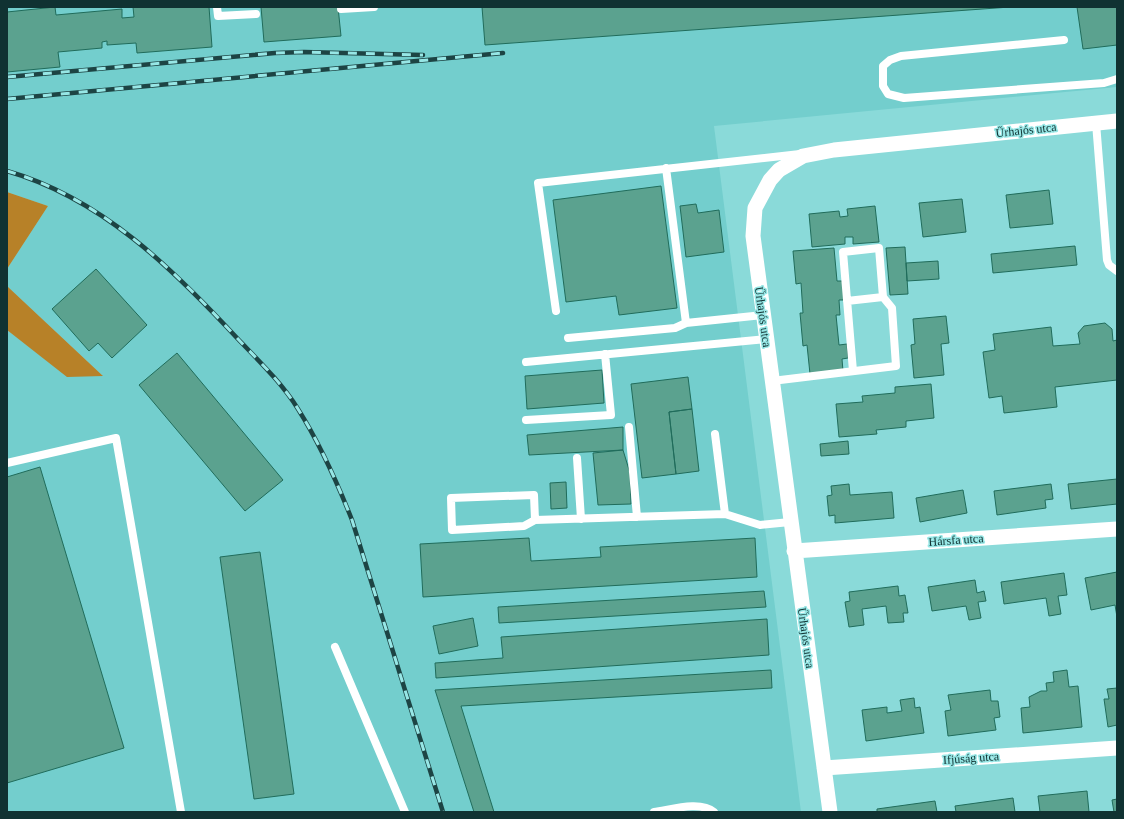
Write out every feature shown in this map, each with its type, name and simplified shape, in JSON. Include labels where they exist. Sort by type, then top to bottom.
[{"type":"street","name":"Űrhajós utca","points":[[830,812],[790,522],[753,236],[755,208],[770,180],[779,170],[803,156],[834,150],[1117,121]]},
{"type":"street","name":"Hársfa utca","points":[[794,551],[1117,529]]},
{"type":"street","name":"Ifjúság utca","points":[[824,768],[1117,748]]},
{"type":"lane","points":[[217,7],[218,16],[256,14]]},
{"type":"lane","points":[[341,9],[374,7]]},
{"type":"lane","points":[[1064,40],[901,56],[890,60],[883,66],[883,86],[888,94],[904,98],[1104,83],[1117,79]]},
{"type":"lane","points":[[1096,123],[1107,260],[1109,265],[1117,271]]},
{"type":"lane","points":[[556,311],[538,182],[834,150]]},
{"type":"lane","points":[[666,168],[686,323]]},
{"type":"lane","points":[[772,381],[896,366],[892,308],[883,297],[879,248],[843,252],[853,371]]},
{"type":"lane","points":[[847,301],[883,297]]},
{"type":"lane","points":[[568,338],[675,328],[686,323],[763,314]]},
{"type":"lane","points":[[526,362],[766,339]]},
{"type":"lane","points":[[745,349],[750,341]]},
{"type":"lane","points":[[526,420],[611,415],[605,354]]},
{"type":"lane","points":[[629,427],[636,517]]},
{"type":"lane","points":[[715,434],[725,514]]},
{"type":"lane","points":[[7,464],[116,438],[179,812]]},
{"type":"lane","points":[[577,458],[581,519]]},
{"type":"lane","points":[[535,520],[534,495],[451,498],[452,530],[524,526],[535,520],[725,514],[760,525],[790,522]]},
{"type":"lane","points":[[335,648],[405,812]]},
{"type":"lane","points":[[654,812],[694,807],[702,807],[714,812]]},
{"type":"shaded area","points":[[7,7],[1117,7],[1117,87],[714,126],[801,812],[7,812],[7,330],[67,376],[102,375],[7,286],[7,269],[48,206],[7,192]]},
{"type":"shaded area","points":[[7,192],[48,206],[7,269]]},
{"type":"shaded area","points":[[7,286],[103,376],[67,377],[7,330]]},
{"type":"building","points":[[55,7],[56,15],[122,9],[122,18],[134,17],[133,7],[209,7],[212,47],[137,53],[136,43],[107,45],[107,41],[102,42],[102,48],[58,52],[60,67],[7,72],[7,12]]},
{"type":"building","points":[[261,7],[338,7],[341,36],[264,42]]},
{"type":"building","points":[[482,7],[1010,7],[485,45]]},
{"type":"building","points":[[1077,7],[1117,7],[1117,45],[1083,49]]},
{"type":"building","points":[[661,186],[677,308],[619,315],[616,296],[566,302],[553,200]]},
{"type":"building","points":[[1049,190],[1053,224],[1010,228],[1006,195]]},
{"type":"building","points":[[962,199],[966,232],[923,237],[919,203]]},
{"type":"building","points":[[696,204],[698,213],[719,210],[724,252],[686,257],[680,206]]},
{"type":"building","points":[[875,206],[879,242],[853,244],[853,237],[845,237],[845,244],[812,247],[809,214],[839,211],[840,217],[848,216],[847,209]]},
{"type":"building","points":[[1075,246],[1077,265],[993,273],[991,254]]},
{"type":"building","points":[[905,247],[908,294],[890,295],[886,248]]},
{"type":"building","points":[[834,248],[837,281],[843,281],[844,300],[839,300],[840,315],[836,315],[839,345],[847,344],[848,358],[842,359],[843,371],[810,374],[807,345],[803,346],[800,313],[803,313],[801,283],[796,284],[793,251]]},
{"type":"building","points":[[938,261],[939,279],[907,281],[906,263]]},
{"type":"building","points":[[96,269],[147,325],[112,358],[98,343],[89,351],[52,309]]},
{"type":"building","points":[[946,316],[949,343],[941,344],[944,375],[914,378],[911,345],[915,344],[913,319]]},
{"type":"building","points":[[1105,323],[1112,329],[1113,341],[1117,340],[1117,380],[1055,387],[1057,407],[1004,413],[1002,396],[989,398],[983,352],[995,350],[993,334],[1051,327],[1053,346],[1080,344],[1078,333],[1084,326]]},
{"type":"building","points":[[177,353],[283,480],[245,511],[139,385]]},
{"type":"building","points":[[602,370],[604,403],[527,409],[525,376]]},
{"type":"building","points":[[688,377],[692,409],[669,412],[676,474],[642,478],[631,384]]},
{"type":"building","points":[[931,384],[934,418],[906,421],[906,427],[876,430],[877,434],[839,437],[836,404],[863,402],[862,396],[895,393],[895,387]]},
{"type":"building","points":[[692,409],[699,471],[676,474],[669,412]]},
{"type":"building","points":[[623,427],[623,450],[529,455],[527,435]]},
{"type":"building","points":[[848,441],[849,454],[821,456],[820,444]]},
{"type":"building","points":[[623,450],[630,473],[631,504],[598,505],[593,453]]},
{"type":"building","points":[[40,467],[124,748],[7,783],[7,477]]},
{"type":"building","points":[[1117,479],[1117,504],[1071,509],[1068,484]]},
{"type":"building","points":[[566,482],[567,508],[551,509],[550,483]]},
{"type":"building","points":[[849,484],[850,495],[892,492],[894,518],[835,523],[835,515],[829,516],[827,496],[832,495],[831,486]]},
{"type":"building","points":[[1051,484],[1053,499],[1045,500],[1046,508],[997,515],[994,491]]},
{"type":"building","points":[[963,490],[967,513],[920,522],[916,498]]},
{"type":"building","points":[[529,538],[531,561],[601,557],[600,547],[755,538],[757,577],[423,597],[420,544]]},
{"type":"building","points":[[260,552],[294,794],[254,799],[220,557]]},
{"type":"building","points":[[1117,572],[1117,617],[1115,605],[1091,610],[1085,578]]},
{"type":"building","points":[[1064,573],[1067,595],[1058,596],[1061,614],[1049,616],[1046,598],[1004,604],[1001,582]]},
{"type":"building","points":[[975,580],[977,593],[984,591],[986,601],[978,602],[981,618],[969,620],[966,606],[932,611],[928,587]]},
{"type":"building","points":[[898,586],[899,596],[905,595],[908,613],[903,613],[904,622],[888,623],[886,606],[862,609],[864,625],[849,627],[845,602],[850,601],[849,592]]},
{"type":"building","points":[[764,591],[766,607],[499,623],[498,607]]},
{"type":"building","points":[[473,618],[478,646],[439,654],[433,626]]},
{"type":"building","points":[[767,619],[769,655],[436,678],[435,663],[503,658],[501,637]]},
{"type":"building","points":[[771,670],[772,688],[461,706],[494,812],[474,812],[435,690]]},
{"type":"building","points":[[1067,670],[1069,687],[1078,686],[1082,727],[1023,733],[1021,708],[1030,707],[1029,697],[1041,691],[1047,691],[1046,683],[1054,682],[1053,672]]},
{"type":"building","points":[[1117,688],[1117,725],[1108,727],[1104,699],[1109,699],[1107,689]]},
{"type":"building","points":[[990,690],[991,701],[998,701],[1000,717],[994,718],[996,730],[948,736],[945,711],[951,710],[948,695]]},
{"type":"building","points":[[914,698],[915,708],[920,707],[924,733],[866,741],[862,710],[887,707],[887,713],[902,711],[900,700]]},
{"type":"building","points":[[1087,791],[1089,812],[1040,812],[1038,796]]},
{"type":"building","points":[[1013,798],[1015,812],[956,812],[955,806]]},
{"type":"building","points":[[1117,799],[1117,812],[1114,812],[1112,800]]},
{"type":"building","points":[[935,801],[937,812],[877,812],[877,809]]},
{"type":"railway","points":[[7,77],[275,53],[304,52],[423,55]]},
{"type":"railway","points":[[7,99],[503,53]]},
{"type":"railway","points":[[7,171],[41,183],[73,199],[104,217],[133,238],[187,286],[269,372],[292,399],[321,449],[352,520],[443,812]]}]
